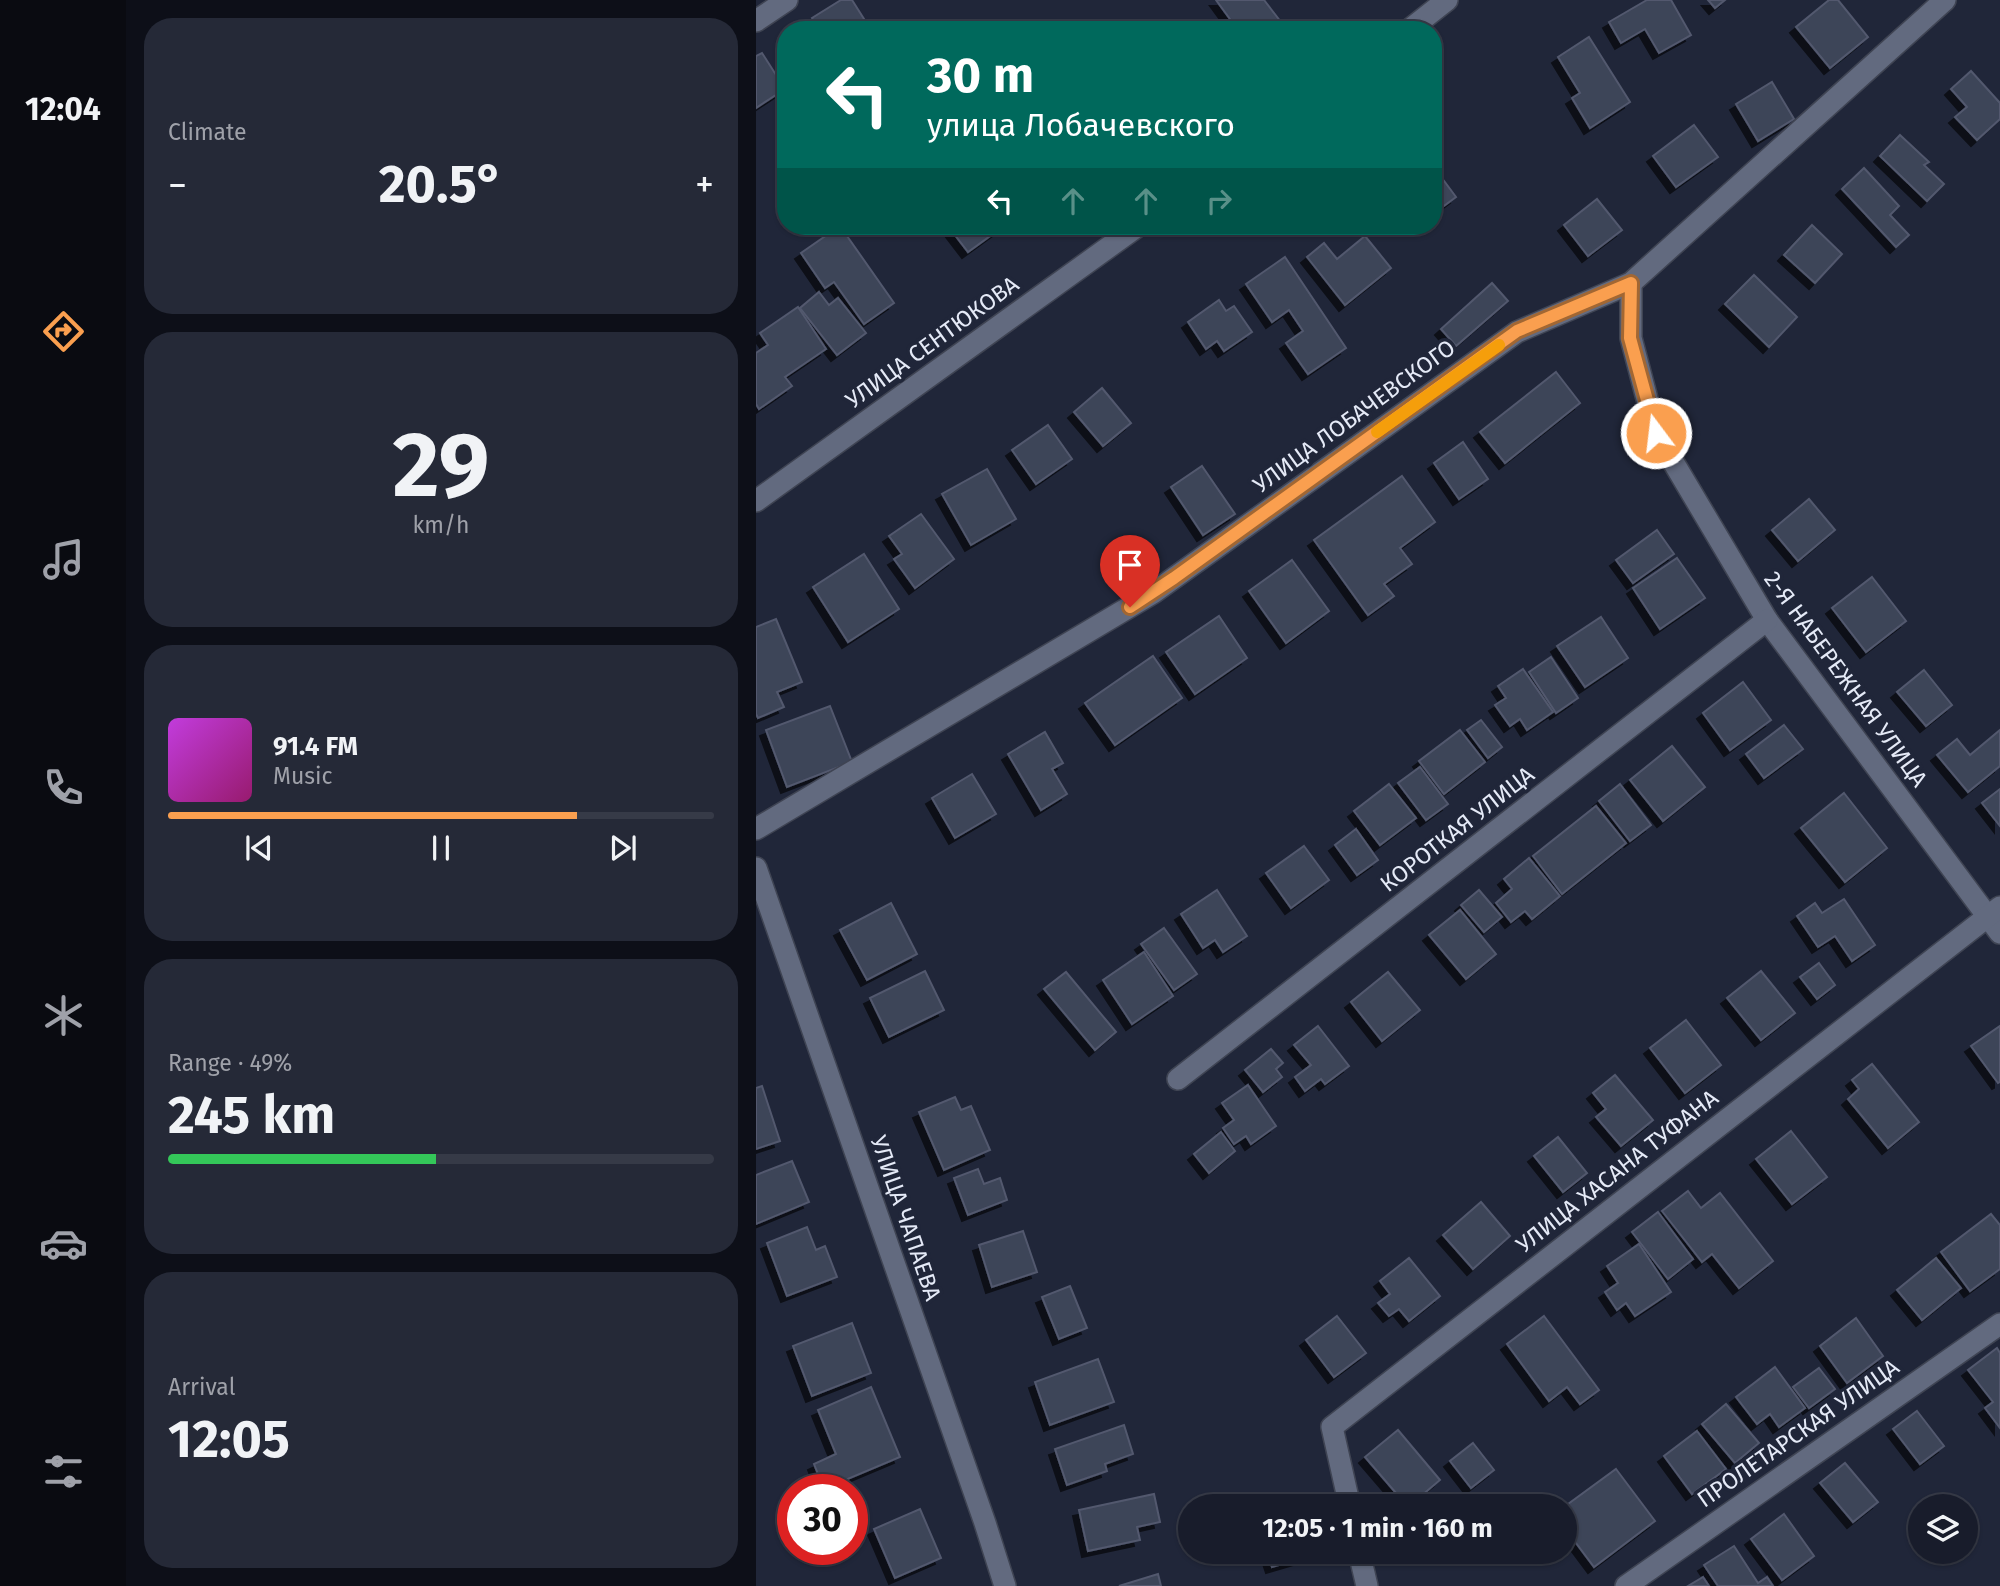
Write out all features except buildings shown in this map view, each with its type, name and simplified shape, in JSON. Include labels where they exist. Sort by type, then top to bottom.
[{"type":"street","points":[[756,21],[787,0]]},
{"type":"street","points":[[1420,21],[1447,0]]},
{"type":"street","name":"УЛИЦА ЛОБАЧЕВСКОГО","points":[[756,829],[1153,593],[1517,331],[1631,283],[1945,0]]},
{"type":"street","name":"УЛИЦА СЕНТЮКОВА","points":[[756,501],[1125,235]]},
{"type":"street","name":"2-Я НАБЕРЕЖНАЯ УЛИЦА","points":[[1631,283],[1630,338],[1656,433],[1767,620],[1996,919]]},
{"type":"street","name":"КОРОТКАЯ УЛИЦА","points":[[1178,1079],[1767,620]]},
{"type":"street","name":"УЛИЦА ЧАПАЕВА","points":[[756,868],[1006,1586]]},
{"type":"street","name":"УЛИЦА ХАСАНА ТУФАНА","points":[[1347,1494],[1332,1426],[1996,919]]},
{"type":"street","name":"ПРОЛЕТАРСКАЯ УЛИЦА","points":[[1626,1586],[2000,1324]]},
{"type":"street","points":[[1362,1564],[1367,1586]]},
{"type":"slow traffic","points":[[1377,432],[1499,345]]},
{"type":"route","points":[[1130,607],[1517,331],[1631,283],[1630,338],[1656,433]]}]
